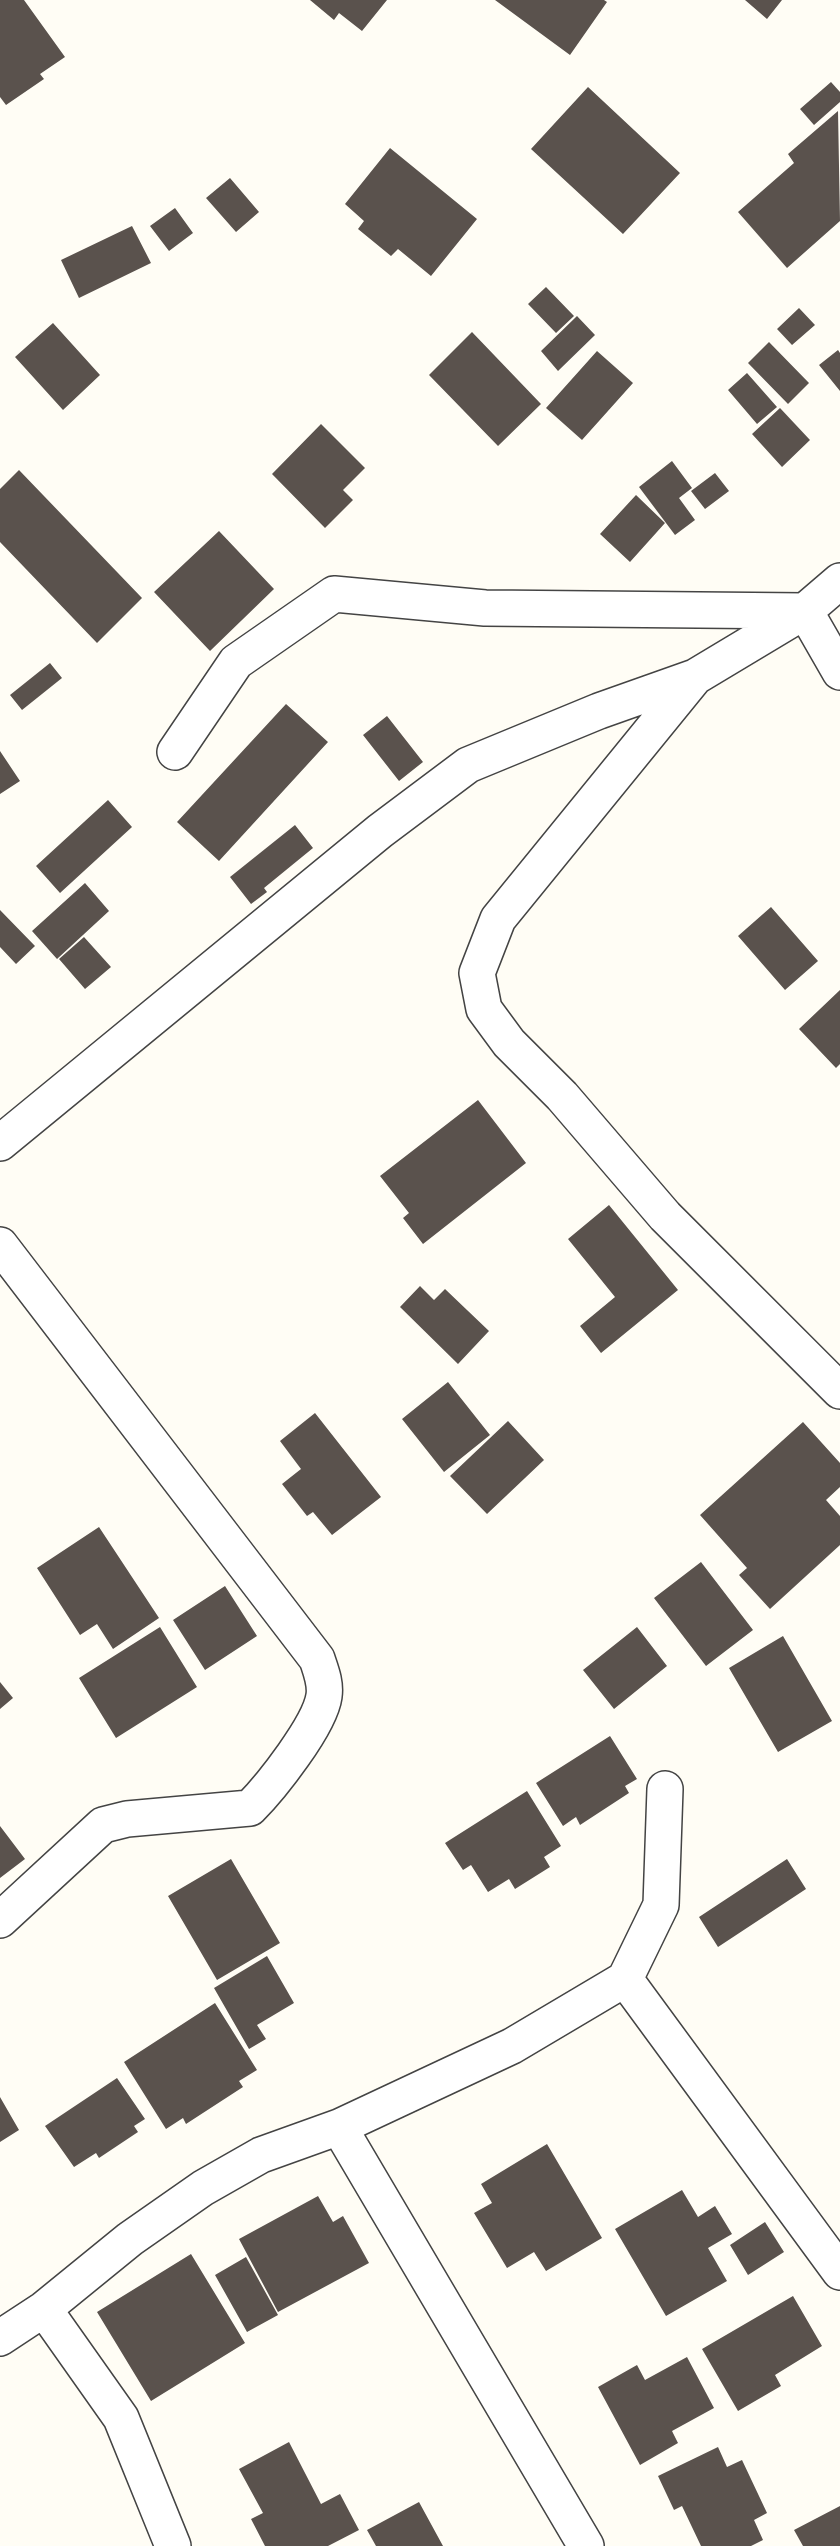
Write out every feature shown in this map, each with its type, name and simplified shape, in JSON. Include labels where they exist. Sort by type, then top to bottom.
[{"type":"street","points":[[0,1143],[380,831],[468,765],[599,711],[695,677],[805,611],[840,581]]},
{"type":"street","points":[[175,752],[236,662],[334,594],[485,608],[805,611]]},
{"type":"street","points":[[805,611],[840,672]]},
{"type":"street","points":[[695,677],[498,919],[477,973],[484,1009],[509,1043],[562,1096],[665,1216],[840,1391]]},
{"type":"street","points":[[0,1245],[317,1659],[324,1677],[324,1697],[313,1722],[271,1787],[250,1808],[137,1818],[103,1825],[0,1920]]},
{"type":"street","points":[[0,2338],[44,2309],[130,2239],[203,2188],[261,2155],[339,2127],[512,2046],[625,1979],[661,1905],[666,1789]]},
{"type":"street","points":[[625,1979],[840,2272]]},
{"type":"street","points":[[339,2127],[586,2546]]},
{"type":"street","points":[[44,2309],[121,2417],[173,2546]]},
{"type":"building","points":[[0,0],[24,0],[65,57],[40,74],[44,79],[6,105],[0,97]]},
{"type":"building","points":[[310,0],[387,0],[362,31],[339,13],[334,20]]},
{"type":"building","points":[[495,0],[604,0],[607,2],[570,55]]},
{"type":"building","points":[[745,0],[782,0],[767,19]]},
{"type":"building","points":[[831,82],[840,92],[840,102],[814,125],[800,109]]},
{"type":"building","points":[[588,87],[680,173],[623,234],[531,149]]},
{"type":"building","points":[[838,111],[840,221],[787,268],[738,212],[794,163],[788,154]]},
{"type":"building","points":[[390,148],[477,219],[431,276],[398,249],[391,256],[358,229],[364,221],[345,204]]},
{"type":"building","points":[[230,178],[259,212],[236,232],[206,198]]},
{"type":"building","points":[[175,208],[193,233],[169,251],[150,226]]},
{"type":"building","points":[[132,226],[151,263],[79,298],[61,260]]},
{"type":"building","points":[[546,287],[574,316],[556,333],[528,304]]},
{"type":"building","points":[[799,308],[815,325],[792,345],[777,329]]},
{"type":"building","points":[[577,316],[595,335],[558,371],[541,351]]},
{"type":"building","points":[[53,323],[100,375],[63,410],[15,357]]},
{"type":"building","points":[[472,332],[541,404],[498,446],[429,375]]},
{"type":"building","points":[[769,342],[809,383],[788,404],[748,363]]},
{"type":"building","points":[[838,350],[840,353],[840,391],[819,365]]},
{"type":"building","points":[[597,351],[633,383],[582,440],[546,408]]},
{"type":"building","points":[[747,373],[777,407],[757,424],[728,390]]},
{"type":"building","points":[[780,408],[810,440],[782,467],[752,434]]},
{"type":"building","points":[[321,424],[365,468],[343,490],[353,500],[325,528],[272,474]]},
{"type":"building","points":[[672,461],[692,488],[679,498],[695,520],[675,535],[639,487]]},
{"type":"building","points":[[19,470],[142,598],[97,643],[0,542],[0,489]]},
{"type":"building","points":[[715,473],[729,491],[705,509],[691,491]]},
{"type":"building","points":[[636,495],[665,523],[630,562],[600,534]]},
{"type":"building","points":[[219,531],[274,589],[210,651],[154,592]]},
{"type":"building","points":[[50,663],[62,678],[22,710],[10,695]]},
{"type":"building","points":[[286,704],[328,742],[219,861],[177,822]]},
{"type":"building","points":[[387,716],[423,762],[399,781],[363,735]]},
{"type":"building","points":[[0,751],[20,781],[0,794]]},
{"type":"building","points":[[108,800],[132,827],[60,893],[36,866]]},
{"type":"building","points":[[295,825],[313,848],[264,888],[267,892],[251,904],[230,877]]},
{"type":"building","points":[[85,883],[109,911],[57,959],[32,931]]},
{"type":"building","points":[[771,907],[818,961],[785,990],[738,936]]},
{"type":"building","points":[[0,910],[35,946],[16,964],[0,947]]},
{"type":"building","points":[[84,937],[111,967],[85,989],[59,959]]},
{"type":"building","points":[[840,990],[840,1064],[836,1068],[799,1029]]},
{"type":"building","points":[[478,1100],[526,1163],[423,1244],[403,1218],[409,1213],[380,1176]]},
{"type":"building","points":[[609,1205],[678,1290],[601,1353],[580,1326],[615,1297],[568,1239]]},
{"type":"building","points":[[420,1286],[434,1300],[445,1289],[489,1331],[458,1364],[400,1307]]},
{"type":"building","points":[[448,1382],[490,1435],[444,1472],[402,1419]]},
{"type":"building","points":[[315,1413],[381,1497],[332,1535],[313,1512],[307,1516],[282,1484],[301,1469],[280,1441]]},
{"type":"building","points":[[508,1421],[544,1460],[487,1514],[450,1476]]},
{"type":"building","points":[[803,1422],[840,1463],[840,1487],[826,1500],[840,1516],[840,1545],[770,1609],[739,1575],[747,1568],[700,1515]]},
{"type":"building","points":[[99,1527],[159,1618],[113,1649],[97,1624],[80,1635],[37,1568]]},
{"type":"building","points":[[701,1562],[753,1630],[706,1666],[654,1598]]},
{"type":"building","points":[[225,1586],[257,1636],[205,1670],[173,1620]]},
{"type":"building","points":[[160,1627],[197,1687],[116,1738],[79,1678]]},
{"type":"building","points":[[637,1627],[667,1666],[614,1709],[583,1670]]},
{"type":"building","points":[[783,1636],[832,1721],[778,1752],[729,1668]]},
{"type":"building","points":[[0,1682],[13,1698],[0,1709]]},
{"type":"building","points":[[610,1736],[637,1779],[625,1786],[629,1793],[580,1825],[576,1817],[563,1826],[536,1783]]},
{"type":"building","points":[[527,1791],[561,1846],[544,1857],[550,1867],[515,1889],[509,1879],[488,1892],[471,1865],[463,1870],[445,1843]]},
{"type":"building","points":[[0,1826],[25,1859],[0,1878]]},
{"type":"building","points":[[231,1859],[280,1943],[217,1980],[168,1896]]},
{"type":"building","points":[[787,1859],[806,1889],[718,1947],[699,1917]]},
{"type":"building","points":[[267,1956],[294,2003],[257,2025],[266,2039],[249,2049],[214,1988]]},
{"type":"building","points":[[215,2003],[257,2070],[239,2081],[243,2087],[186,2124],[183,2118],[166,2129],[124,2062]]},
{"type":"building","points":[[117,2078],[145,2119],[134,2126],[138,2132],[99,2158],[96,2153],[74,2167],[45,2126]]},
{"type":"building","points":[[0,2097],[19,2130],[0,2142]]},
{"type":"building","points":[[547,2144],[602,2238],[546,2271],[534,2252],[507,2268],[474,2213],[492,2203],[481,2184]]},
{"type":"building","points":[[682,2190],[698,2217],[715,2206],[732,2234],[708,2248],[727,2281],[666,2316],[615,2229]]},
{"type":"building","points":[[318,2196],[333,2222],[343,2216],[369,2263],[278,2312],[239,2239]]},
{"type":"building","points":[[765,2222],[784,2252],[748,2275],[730,2245]]},
{"type":"building","points":[[191,2254],[245,2343],[151,2401],[97,2312]]},
{"type":"building","points":[[246,2257],[278,2315],[247,2332],[215,2275]]},
{"type":"building","points":[[793,2296],[822,2346],[775,2375],[781,2386],[738,2411],[702,2349]]},
{"type":"building","points":[[687,2357],[714,2408],[672,2431],[678,2443],[640,2465],[598,2387],[637,2365],[645,2380]]},
{"type":"building","points":[[289,2442],[321,2504],[340,2494],[359,2530],[328,2546],[265,2546],[251,2519],[263,2513],[239,2469]]},
{"type":"building","points":[[718,2447],[727,2467],[742,2460],[767,2513],[754,2520],[763,2540],[751,2546],[701,2546],[682,2506],[674,2510],[658,2476]]},
{"type":"building","points":[[419,2502],[443,2546],[376,2546],[367,2530]]},
{"type":"building","points":[[840,2506],[840,2546],[803,2546],[794,2530]]}]
